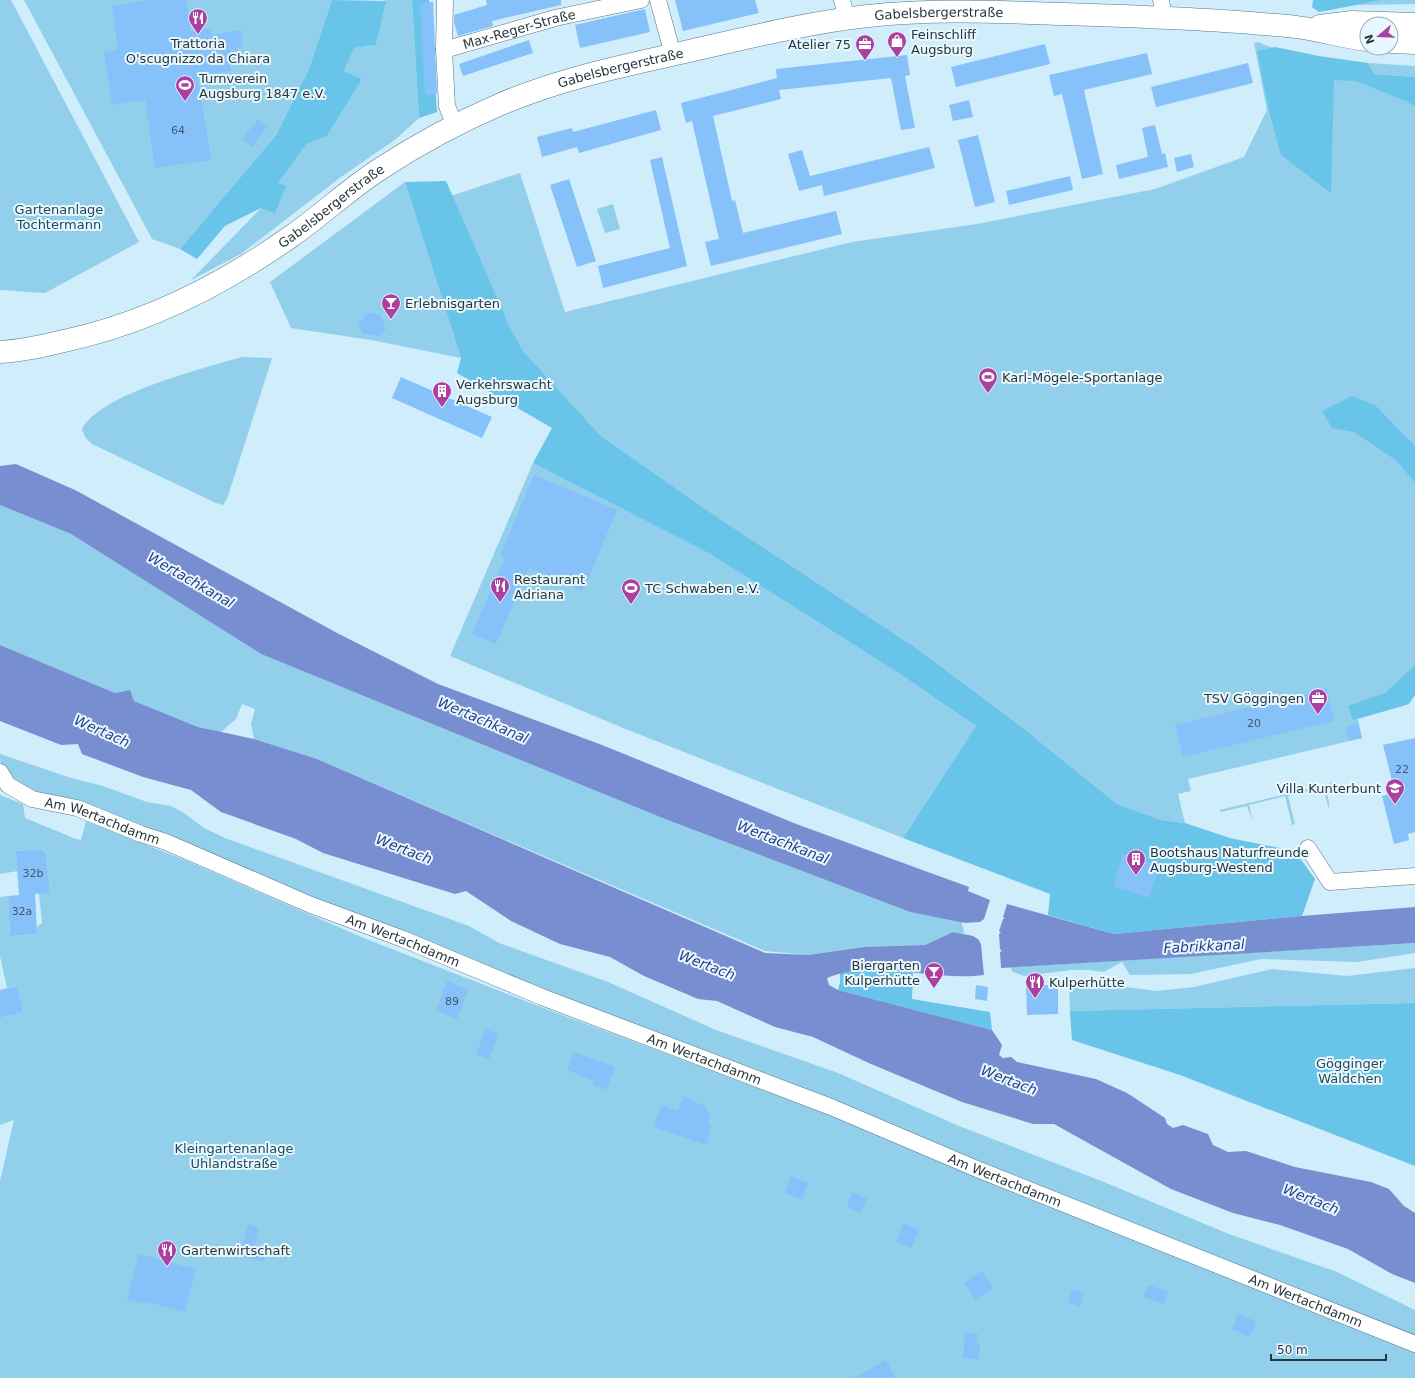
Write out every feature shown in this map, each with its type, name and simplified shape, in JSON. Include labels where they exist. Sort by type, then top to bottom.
[{"type":"street","name":"Max-Reger-Straße","points":[[445,0],[444,50],[447,106],[455,126]]},
{"type":"street","name":"Max-Reger-Straße","points":[[444,50],[554,18],[641,0]]},
{"type":"street","points":[[658,0],[673,55]]},
{"type":"street","name":"Gabelsbergerstraße","points":[[0,352],[37,347],[81,338],[147,316],[199,293],[246,266],[294,234],[376,171],[415,147],[508,101],[581,77],[752,36],[844,10],[922,12],[1010,6],[1162,9],[1306,28],[1351,39],[1359,40]]},
{"type":"street","name":"Gabelsbergerstraße","points":[[1306,28],[1352,22],[1415,24]]},
{"type":"street","points":[[1399,42],[1415,43]]},
{"type":"street","name":"Am Wertachdamm","points":[[0,772],[8,784],[32,800],[77,808],[141,834],[166,842],[311,904],[403,939],[542,997],[830,1107],[977,1169],[1415,1344]]},
{"type":"street","points":[[1308,848],[1330,882],[1415,876]]},
{"type":"green space","name":"Gartenanlage Tochtermann","points":[[0,0],[11,0],[139,242],[45,293],[0,290]]},
{"type":"green space","name":"Turnverein Augsburg 1847 e.V.","points":[[24,0],[332,0],[309,69],[276,135],[180,249],[152,239]]},
{"type":"green space","points":[[332,0],[386,1],[376,45],[354,48],[344,71],[362,79],[327,136],[306,144],[278,183],[286,186],[275,213],[261,208],[225,226],[197,259],[180,249],[276,135],[309,69]]},
{"type":"green space","points":[[385,0],[412,0],[419,118],[396,139],[341,177],[241,254],[191,280],[261,208],[285,186],[277,183],[306,143],[327,136],[362,79],[344,71],[354,48],[376,45]]},
{"type":"green space","points":[[412,0],[429,0],[437,112],[419,118]]},
{"type":"green space","points":[[1313,0],[1383,0],[1319,12],[1312,7]]},
{"type":"green space","points":[[1383,0],[1415,0],[1415,4],[1357,5]]},
{"type":"green space","name":"Karl-Mögele-Sportanlage","points":[[1258,42],[1407,102],[1415,107],[1415,684],[1406,705],[1358,719],[1362,738],[1188,779],[1191,791],[1178,794],[1185,823],[1161,820],[1117,804],[1023,728],[916,648],[714,515],[601,436],[523,351],[509,325],[451,196],[520,173],[565,312],[852,242],[977,224],[1155,189],[1244,157],[1267,110],[1254,43]]},
{"type":"green space","points":[[1275,47],[1319,56],[1368,63],[1374,74],[1415,77],[1415,107],[1407,102],[1355,81],[1334,80],[1331,193],[1281,155],[1269,111],[1257,51]]},
{"type":"green space","points":[[1368,63],[1415,66],[1415,77],[1374,74]]},
{"type":"green space","points":[[446,181],[509,325],[523,351],[601,436],[714,515],[916,648],[1023,728],[1117,804],[1161,820],[1185,823],[1230,838],[1295,851],[1315,879],[1302,916],[1114,934],[1048,915],[1050,894],[903,838],[976,726],[900,674],[710,554],[533,463],[552,428],[457,373],[461,358],[405,182]]},
{"type":"green space","points":[[405,182],[461,358],[371,340],[291,328],[270,282]]},
{"type":"green space","points":[[613,204],[620,229],[605,233],[597,209]]},
{"type":"green space","points":[[242,357],[272,358],[227,499],[223,505],[92,444],[85,437],[82,429],[92,416],[109,405],[154,384],[179,375]]},
{"type":"green space","points":[[1352,396],[1375,405],[1415,446],[1415,483],[1397,461],[1354,432],[1332,428],[1322,411]]},
{"type":"green space","name":"TC Schwaben e.V.","points":[[533,463],[710,554],[900,674],[976,726],[903,838],[628,730],[450,656]]},
{"type":"green space","points":[[0,505],[71,534],[261,654],[665,819],[910,912],[961,921],[964,931],[963,934],[953,932],[925,945],[864,947],[808,955],[765,951],[317,759],[254,739],[251,724],[255,709],[242,704],[236,719],[221,732],[198,727],[134,701],[130,690],[115,693],[0,645]]},
{"type":"green space","points":[[1415,665],[1415,695],[1409,704],[1353,720],[1348,706],[1385,693]]},
{"type":"green space","points":[[0,754],[71,778],[103,786],[147,802],[171,806],[184,813],[204,828],[225,838],[469,926],[499,943],[608,982],[716,1030],[838,1073],[959,1126],[1104,1182],[1229,1234],[1337,1272],[1415,1310],[1415,1338],[40,796],[7,776],[3,770]]},
{"type":"green space","points":[[1336,782],[1336,785],[1326,788],[1329,810],[1323,787],[1288,796],[1295,824],[1292,825],[1285,796],[1249,805],[1253,822],[1247,806],[1220,812],[1220,810]]},
{"type":"green space","name":"Kleingartenanlage Uhlandstraße","points":[[0,795],[23,804],[25,818],[76,839],[81,840],[86,821],[187,861],[366,939],[541,1007],[820,1111],[1415,1352],[1415,1378],[0,1378],[0,1181],[14,1120],[0,1125],[0,1018],[23,1012],[17,986],[7,988],[0,956],[0,897],[8,896],[10,936],[37,934],[37,927],[42,923],[39,894],[50,892],[46,852],[42,849],[16,851],[18,871],[0,874]]},
{"type":"green space","points":[[1415,943],[1415,953],[1357,962],[1261,959],[1191,974],[1130,975],[1122,962],[1104,972],[1071,970],[1024,976],[1013,972],[1010,967]]},
{"type":"green space","points":[[1415,968],[1415,1003],[1070,1011],[1069,983],[1103,984],[1157,991],[1194,987],[1272,969],[1347,976]]},
{"type":"green space","points":[[866,970],[913,972],[912,999],[990,1012],[992,1030],[838,990],[840,973]]},
{"type":"green space","name":"Gögginger Wäldchen","points":[[1415,1003],[1415,1166],[1180,1075],[1072,1040],[1070,1011]]},
{"type":"water","name":"Wertachkanal","points":[[16,464],[75,490],[339,634],[438,684],[602,745],[799,825],[969,887],[968,891],[990,900],[984,919],[980,922],[965,923],[910,912],[665,819],[261,654],[71,534],[0,505],[0,466]]},
{"type":"water","name":"Wertach","points":[[0,645],[115,693],[130,690],[134,701],[198,727],[254,739],[317,759],[765,953],[808,955],[864,947],[925,945],[953,932],[973,936],[978,939],[981,944],[984,975],[945,976],[885,970],[865,970],[846,972],[827,978],[829,985],[838,990],[992,1030],[1002,1045],[999,1055],[1003,1058],[1011,1057],[1017,1062],[1096,1079],[1127,1093],[1165,1118],[1167,1124],[1173,1128],[1183,1125],[1208,1134],[1213,1145],[1228,1152],[1246,1151],[1295,1167],[1371,1182],[1389,1189],[1404,1206],[1415,1213],[1415,1283],[1392,1274],[1348,1249],[1280,1225],[1233,1213],[1171,1189],[1054,1124],[1033,1124],[962,1102],[871,1064],[813,1037],[775,1027],[717,1001],[698,999],[644,976],[610,957],[560,944],[511,921],[466,891],[455,894],[323,853],[296,839],[221,812],[191,790],[143,777],[82,754],[78,744],[61,745],[0,721]]},
{"type":"water","name":"Fabrikkanal","points":[[1007,904],[1114,934],[1415,907],[1415,943],[1001,968],[1000,952],[1002,951],[1000,949],[999,934],[1001,933],[999,931],[1003,919],[1005,918],[1003,917]]},
{"type":"building","points":[[149,0],[186,0],[191,31],[211,28],[212,35],[241,30],[243,46],[237,47],[238,54],[229,56],[231,71],[198,76],[211,160],[155,168],[145,100],[112,105],[104,52],[118,50],[112,6]]},
{"type":"building","points":[[486,0],[561,0],[561,5],[492,21],[493,26],[458,36],[454,22],[454,15],[487,5]]},
{"type":"building","points":[[675,0],[755,0],[759,13],[683,31]]},
{"type":"building","points":[[433,2],[437,94],[425,95],[420,3]]},
{"type":"building","points":[[645,9],[650,32],[580,48],[575,25]]},
{"type":"building","points":[[529,40],[533,53],[463,76],[459,64]]},
{"type":"building","points":[[1045,44],[1050,64],[956,87],[951,67]]},
{"type":"building","points":[[1147,53],[1152,74],[1084,90],[1103,174],[1082,179],[1062,94],[1054,96],[1049,75]]},
{"type":"building","points":[[907,55],[910,75],[905,76],[915,128],[901,130],[891,78],[779,90],[781,99],[713,116],[732,201],[735,200],[743,233],[836,211],[842,234],[711,266],[705,242],[719,239],[692,121],[686,123],[681,103],[777,78],[776,69]]},
{"type":"building","points":[[1248,63],[1253,83],[1156,107],[1151,87]]},
{"type":"building","points":[[969,100],[973,117],[953,121],[949,105]]},
{"type":"building","points":[[656,110],[661,130],[579,153],[577,147],[542,157],[537,137],[572,128],[573,132]]},
{"type":"building","points":[[258,119],[267,127],[252,147],[242,139]]},
{"type":"building","points":[[1155,125],[1162,154],[1165,153],[1168,167],[1119,179],[1116,165],[1148,157],[1142,128]]},
{"type":"building","points":[[978,135],[995,202],[975,207],[958,140]]},
{"type":"building","points":[[929,147],[935,168],[824,196],[822,185],[799,191],[788,154],[802,150],[810,176]]},
{"type":"building","points":[[1191,154],[1194,167],[1177,172],[1174,158]]},
{"type":"building","points":[[662,157],[687,266],[603,288],[598,266],[670,248],[650,160]]},
{"type":"building","points":[[1070,176],[1073,190],[1009,205],[1006,191]]},
{"type":"building","points":[[569,179],[596,261],[577,267],[550,185]]},
{"type":"building","points":[[368,313],[380,315],[386,329],[379,336],[363,334],[358,324]]},
{"type":"building","name":"Verkehrswacht Augsburg","points":[[401,377],[492,417],[482,438],[392,398]]},
{"type":"building","points":[[534,475],[617,510],[583,591],[529,568],[496,644],[472,634],[505,558],[500,556]]},
{"type":"building","points":[[1327,689],[1334,721],[1183,757],[1175,725]]},
{"type":"building","points":[[1358,723],[1362,738],[1349,741],[1346,727]]},
{"type":"building","points":[[1415,738],[1415,832],[1408,834],[1409,840],[1394,844],[1382,796],[1395,793],[1383,745]]},
{"type":"building","points":[[41,849],[46,852],[50,893],[35,894],[37,934],[10,936],[8,896],[19,895],[16,851]]},
{"type":"building","name":"Bootshaus Naturfreunde Augsburg-Westend","points":[[1123,854],[1160,866],[1149,898],[1113,886]]},
{"type":"building","points":[[447,981],[468,990],[457,1019],[436,1011]]},
{"type":"building","points":[[976,985],[988,987],[987,1001],[975,999]]},
{"type":"building","points":[[1026,985],[1058,985],[1058,1014],[1027,1015]]},
{"type":"building","points":[[17,986],[23,1012],[0,1018],[0,990]]},
{"type":"building","points":[[486,1029],[498,1034],[489,1059],[476,1054]]},
{"type":"building","points":[[574,1052],[615,1067],[606,1090],[593,1084],[594,1081],[567,1070]]},
{"type":"building","points":[[684,1097],[707,1107],[706,1110],[711,1113],[708,1124],[712,1126],[706,1145],[653,1127],[662,1105],[678,1111]]},
{"type":"building","points":[[791,1176],[808,1183],[802,1200],[785,1193]]},
{"type":"building","points":[[852,1193],[867,1198],[861,1213],[847,1207]]},
{"type":"building","points":[[903,1223],[919,1230],[911,1248],[896,1242]]},
{"type":"building","points":[[248,1224],[259,1227],[255,1246],[267,1249],[264,1262],[239,1256]]},
{"type":"building","points":[[139,1254],[196,1269],[185,1312],[148,1302],[147,1304],[127,1299]]},
{"type":"building","points":[[982,1271],[993,1288],[976,1301],[964,1283]]},
{"type":"building","points":[[1148,1285],[1168,1291],[1164,1304],[1144,1297]]},
{"type":"building","points":[[1072,1289],[1084,1292],[1080,1307],[1068,1303]]},
{"type":"building","points":[[1238,1314],[1256,1321],[1250,1337],[1232,1329]]},
{"type":"building","points":[[965,1333],[978,1334],[977,1343],[980,1344],[979,1360],[963,1358]]},
{"type":"building","points":[[886,1360],[896,1378],[854,1378]]},
{"type":"place","name":"Trattoria O'scugnizzo da Chiara","points":[[198,35]]},
{"type":"place","name":"Feinschliff Augsburg","points":[[897,58]]},
{"type":"place","name":"Atelier 75","points":[[865,61]]},
{"type":"place","name":"Turnverein Augsburg 1847 e.V.","points":[[185,102]]},
{"type":"place","name":"Erlebnisgarten","points":[[391,320]]},
{"type":"place","name":"Karl-Mögele-Sportanlage","points":[[988,394]]},
{"type":"place","name":"Verkehrswacht Augsburg","points":[[442,408]]},
{"type":"place","name":"Restaurant Adriana","points":[[500,603]]},
{"type":"place","name":"TC Schwaben e.V.","points":[[631,605]]},
{"type":"place","name":"TSV Göggingen","points":[[1318,715]]},
{"type":"place","name":"Villa Kunterbunt","points":[[1395,805]]},
{"type":"place","name":"Bootshaus Naturfreunde Augsburg-Westend","points":[[1136,876]]},
{"type":"place","name":"Biergarten Kulperhütte","points":[[934,989]]},
{"type":"place","name":"Kulperhütte","points":[[1035,999]]},
{"type":"place","name":"Gartenwirtschaft","points":[[167,1267]]}]
